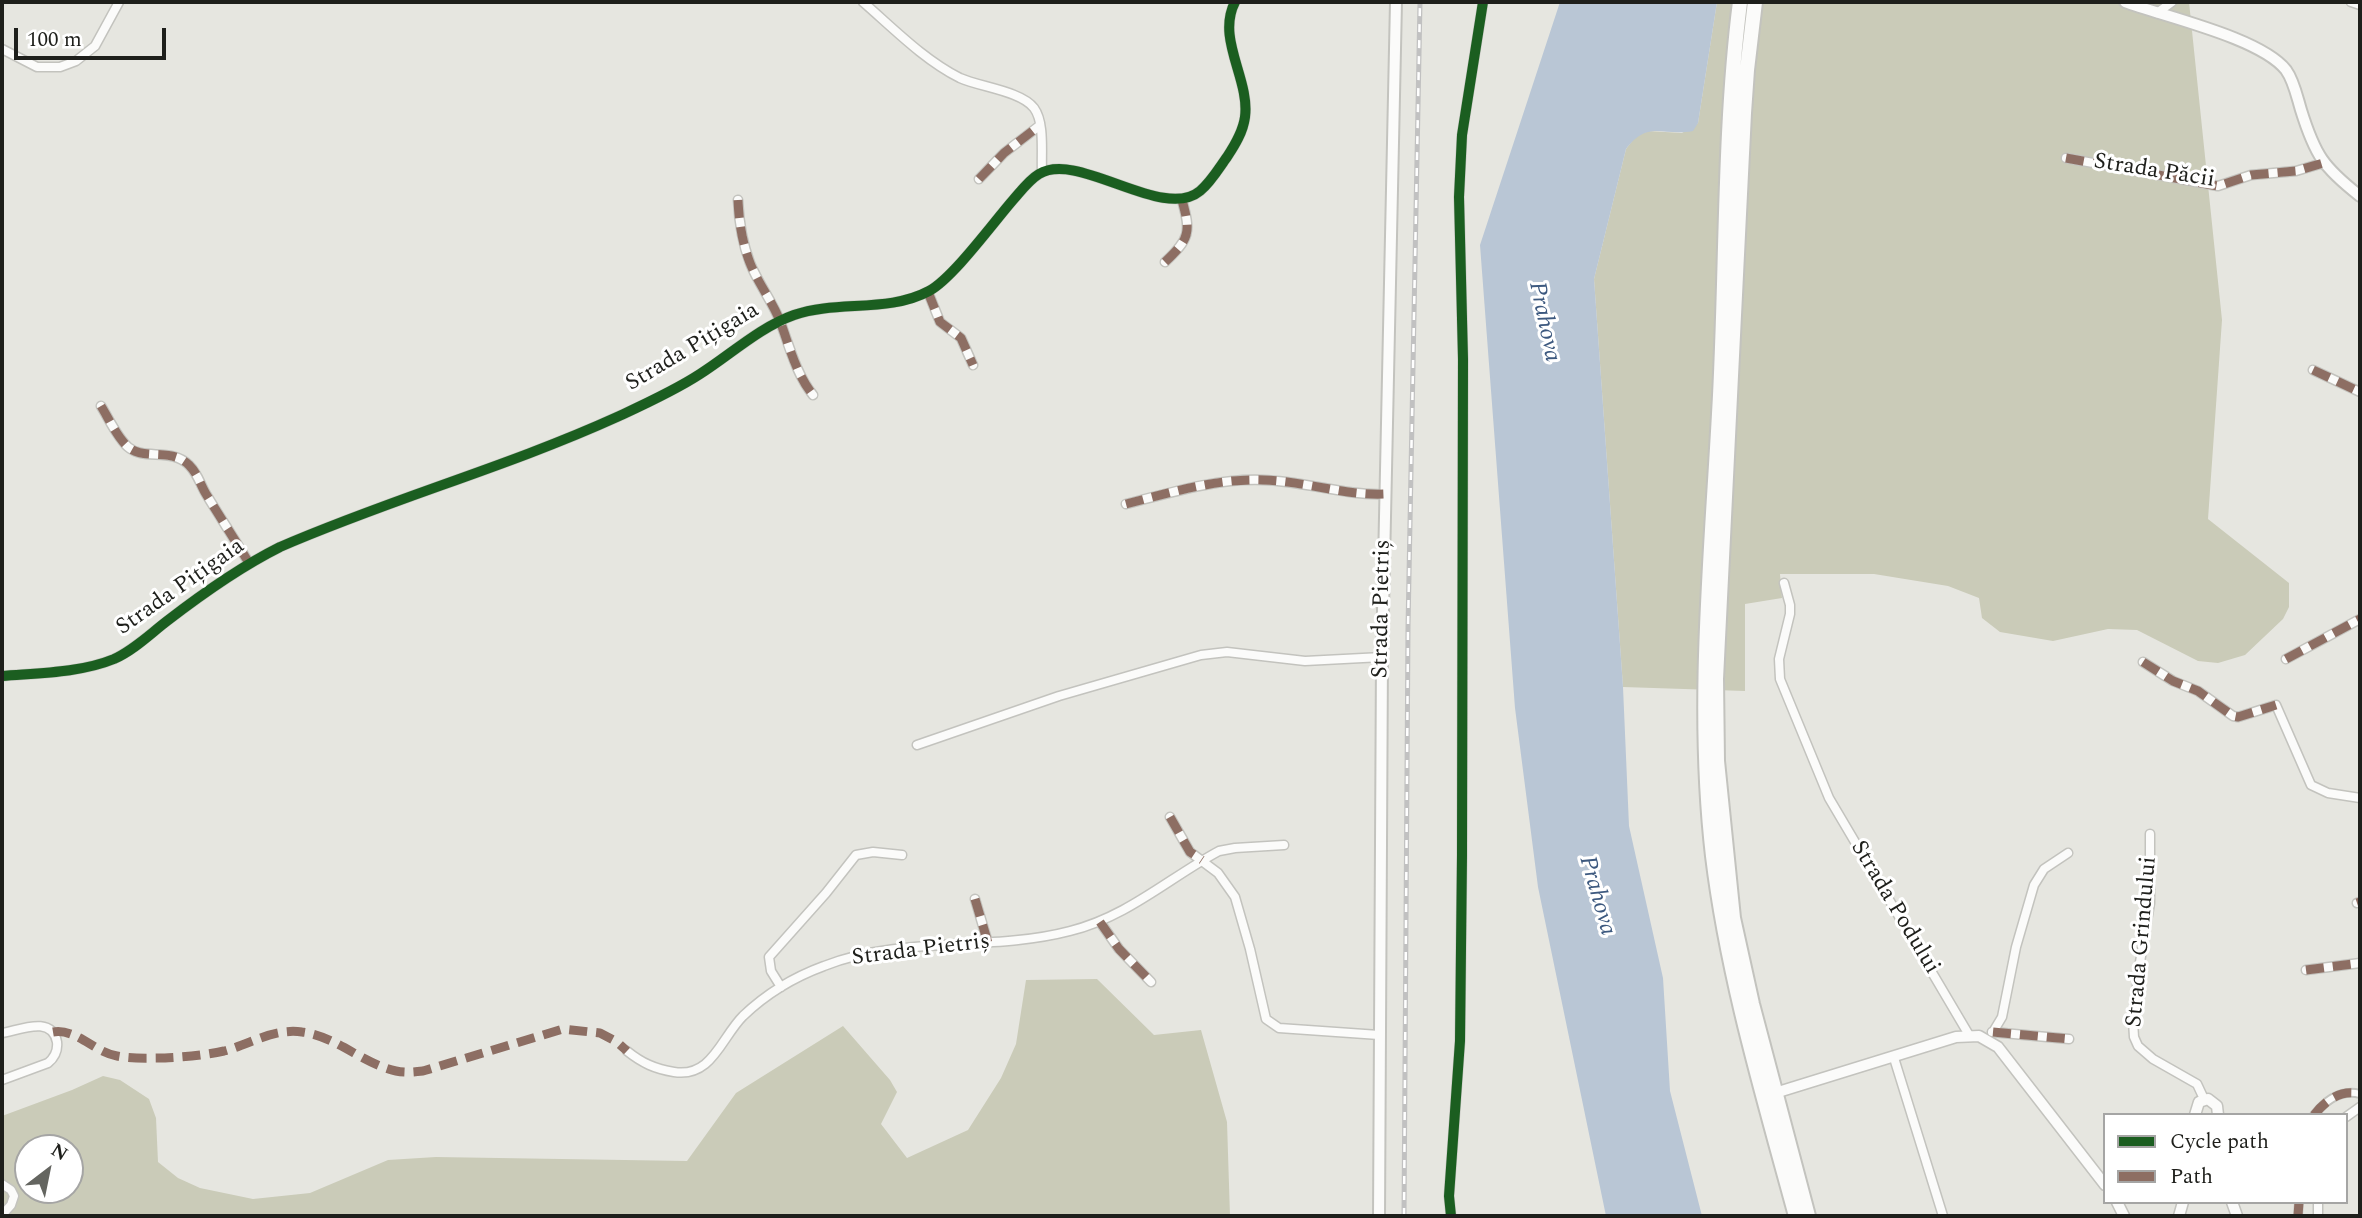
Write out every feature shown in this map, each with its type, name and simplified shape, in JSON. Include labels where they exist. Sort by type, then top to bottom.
[{"type":"highway","points":[[1740,2],[1734,69],[1708,603],[1705,761],[1713,855],[1723,924],[1741,1007],[1796,1216]]},
{"type":"highway","points":[[1755,2],[1746,69],[1716,714],[1720,806],[1733,918],[1749,993],[1808,1216]]},
{"type":"main road","name":"Strada Pietriș","points":[[1379,1216],[1382,657],[1396,2]]},
{"type":"main road","points":[[2125,2],[2249,43],[2276,60],[2288,72],[2311,141],[2323,163],[2360,195]]},
{"type":"street","points":[[2,48],[37,67],[60,67],[76,61],[95,46],[119,2]]},
{"type":"street","points":[[863,2],[910,43],[954,75],[1028,102],[1034,109],[1039,126],[1042,171],[1068,170],[1157,197],[1182,200],[1200,191],[1211,179],[1234,145],[1243,125],[1244,96],[1230,32],[1230,18],[1235,2]]},
{"type":"street","points":[[1451,1216],[1449,1196],[1460,1041],[1462,855],[1463,359],[1459,197],[1462,135],[1483,2]]},
{"type":"street","points":[[2157,13],[2172,2]]},
{"type":"street","points":[[2351,2],[2360,5]]},
{"type":"street","points":[[979,179],[1004,153],[1039,126]]},
{"type":"street","name":"Strada Păcii","points":[[2067,158],[2218,186],[2251,175],[2295,171],[2323,163]]},
{"type":"street","name":"Strada Pițigaia","points":[[2,676],[72,670],[114,659],[249,563],[303,537],[558,442],[617,417],[697,376],[780,321],[794,315],[817,309],[898,301],[928,292],[947,276],[1024,187],[1042,171]]},
{"type":"street","points":[[738,200],[739,226],[750,264],[780,321],[782,334],[813,394]]},
{"type":"street","points":[[1165,262],[1183,244],[1189,232],[1182,200]]},
{"type":"street","points":[[928,292],[940,322],[961,338],[974,365]]},
{"type":"street","points":[[2313,370],[2360,392]]},
{"type":"street","points":[[101,406],[129,448],[169,454],[189,465],[249,563]]},
{"type":"street","points":[[1126,504],[1219,484],[1260,480],[1305,484],[1357,494],[1385,494]]},
{"type":"street","name":"Strada Podului","points":[[1784,583],[1790,614],[1779,659],[1780,679],[1829,798],[1974,1036],[1998,1047],[2103,1182]]},
{"type":"street","points":[[2286,659],[2360,620]]},
{"type":"street","points":[[917,745],[1059,696],[1201,655],[1227,652],[1305,660],[1382,657]]},
{"type":"street","points":[[2143,662],[2173,681],[2199,691],[2233,716],[2238,717],[2276,705],[2311,785],[2328,793],[2360,798]]},
{"type":"street","points":[[1170,817],[1190,852],[1218,873],[1238,904],[1266,1019],[1279,1028],[1379,1035]]},
{"type":"street","name":"Strada Grindului","points":[[2150,834],[2150,903],[2139,968],[2133,1021],[2134,1037],[2148,1055],[2197,1084],[2203,1099]]},
{"type":"street","name":"Strada Pietriș","points":[[627,1051],[649,1066],[684,1073],[695,1072],[708,1063],[745,1014],[781,987],[824,965],[852,957],[914,947],[988,943],[1068,932],[1100,922],[1150,895],[1219,851],[1284,845]]},
{"type":"street","points":[[781,987],[771,971],[769,957],[826,893],[850,861],[863,852],[902,855]]},
{"type":"street","points":[[1993,1032],[2002,1017],[2016,947],[2034,885],[2044,869],[2068,853]]},
{"type":"street","points":[[975,899],[988,943]]},
{"type":"street","points":[[1100,922],[1119,949],[1151,982]]},
{"type":"street","points":[[2306,970],[2360,963]]},
{"type":"street","points":[[2,1033],[40,1025],[53,1032],[57,1043],[54,1058],[48,1063],[2,1080]]},
{"type":"street","points":[[1775,1093],[1956,1037],[1993,1032],[2069,1039]]},
{"type":"street","points":[[1894,1058],[1943,1216]]},
{"type":"street","points":[[2316,1113],[2324,1102],[2338,1095],[2360,1094]]},
{"type":"street","points":[[2196,1113],[2199,1102],[2203,1099],[2213,1101],[2218,1113]]},
{"type":"street","points":[[2,1184],[13,1196],[11,1205],[2,1215]]},
{"type":"green space","points":[[1717,2],[2189,2],[2222,320],[2208,519],[2289,583],[2289,607],[2283,619],[2245,655],[2218,663],[2198,661],[2137,630],[2108,629],[2053,641],[2000,632],[1982,618],[1979,598],[1948,586],[1874,574],[1780,574],[1782,598],[1745,604],[1745,691],[1623,687],[1594,279],[1626,149],[1636,136],[1648,131],[1682,133],[1698,123]]},
{"type":"green space","points":[[1097,979],[1154,1035],[1201,1030],[1227,1122],[1230,1216],[2,1216],[2,1116],[103,1076],[120,1080],[149,1099],[156,1118],[158,1162],[178,1178],[200,1188],[253,1199],[310,1193],[388,1160],[436,1157],[687,1161],[736,1093],[843,1026],[890,1080],[897,1092],[881,1124],[907,1158],[968,1130],[1001,1078],[1016,1044],[1026,980]]},
{"type":"water","name":"Prahova","points":[[1560,2],[1717,2],[1698,123],[1693,131],[1656,131],[1642,134],[1626,149],[1594,279],[1623,687],[1629,826],[1663,978],[1670,1091],[1702,1216],[1606,1216],[1538,887],[1515,708],[1480,245]]},
{"type":"railway","points":[[1404,1216],[1408,627],[1420,2]]},
{"type":"marked path","points":[[979,179],[1004,153],[1039,126]]},
{"type":"marked path","points":[[2066,158],[2218,186],[2251,175],[2296,171],[2323,163]]},
{"type":"marked path","points":[[738,200],[741,232],[750,263],[777,314],[797,369],[813,395]]},
{"type":"marked path","points":[[1165,262],[1184,241],[1186,234],[1187,220],[1182,200]]},
{"type":"marked path","points":[[928,292],[940,322],[961,338],[973,365]]},
{"type":"marked path","points":[[2313,370],[2360,392]]},
{"type":"marked path","points":[[101,406],[128,447],[142,453],[174,457],[189,465],[249,563]]},
{"type":"marked path","points":[[1126,504],[1194,487],[1246,480],[1278,481],[1355,493],[1385,494]]},
{"type":"marked path","points":[[2286,659],[2360,619]]},
{"type":"marked path","points":[[2143,662],[2173,681],[2198,691],[2233,716],[2238,717],[2276,705]]},
{"type":"marked path","points":[[1170,817],[1190,852],[1202,860]]},
{"type":"marked path","points":[[975,899],[988,943]]},
{"type":"marked path","points":[[1100,922],[1119,949],[1151,982]]},
{"type":"marked path","points":[[2306,970],[2360,963]]},
{"type":"marked path","points":[[53,1032],[69,1034],[109,1054],[129,1058],[210,1054],[272,1034],[302,1032],[326,1039],[372,1063],[406,1072],[423,1071],[563,1029],[600,1033],[627,1051]]},
{"type":"marked path","points":[[1993,1032],[2069,1039]]},
{"type":"marked path","points":[[2316,1113],[2340,1094],[2360,1094]]},
{"type":"marked path","points":[[2298,1216],[2299,1204]]},
{"type":"cycle path","points":[[2,676],[73,670],[114,659],[222,581],[280,547],[364,513],[533,452],[617,417],[690,380],[781,320],[827,308],[897,302],[929,291],[961,263],[1022,189],[1039,174],[1056,169],[1075,171],[1165,198],[1184,198],[1200,191],[1230,152],[1244,123],[1243,88],[1229,30],[1235,2]]},
{"type":"cycle path","points":[[1451,1216],[1449,1196],[1460,1041],[1462,855],[1463,359],[1459,197],[1462,135],[1483,2]]}]
